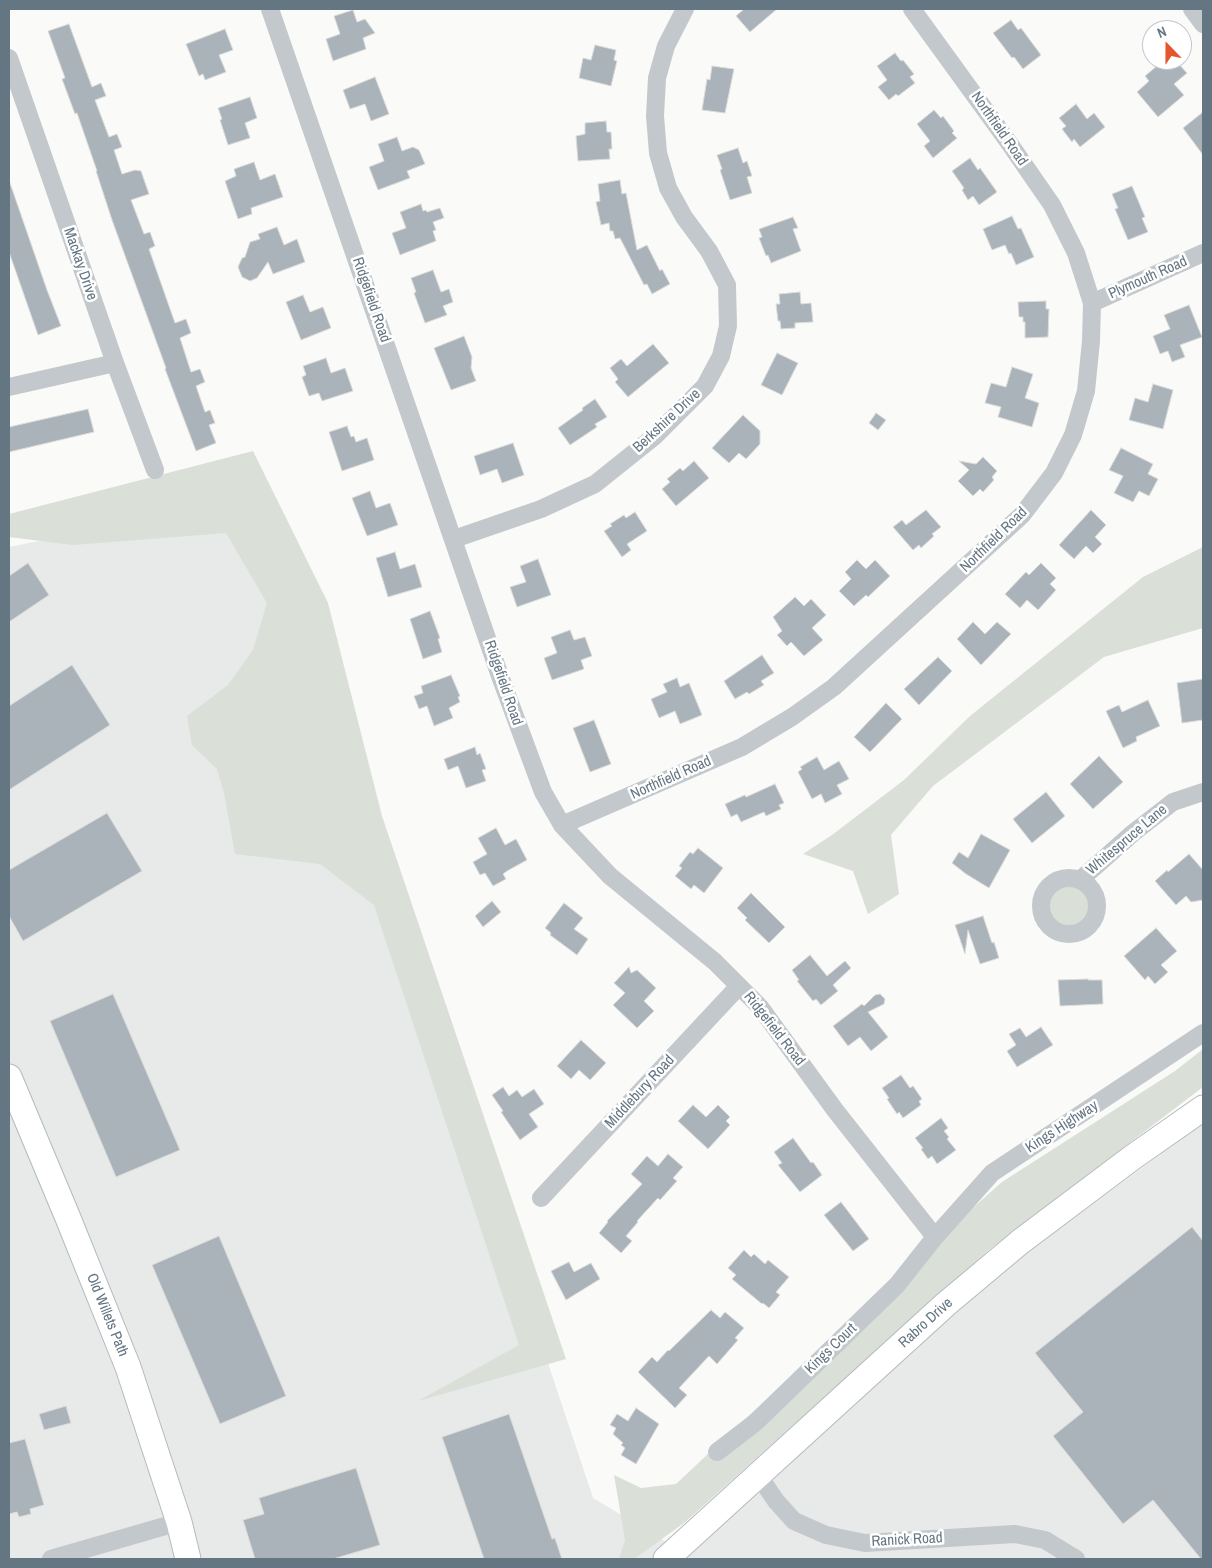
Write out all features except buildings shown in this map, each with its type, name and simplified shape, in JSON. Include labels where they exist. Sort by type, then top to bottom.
[{"type":"main road","name":"Old Willets Path","points":[[9,1077],[128,1368],[179,1522],[188,1559]]},
{"type":"main road","name":"Rabro Drive","points":[[666,1559],[946,1304],[1005,1255],[1133,1157],[1203,1108]]},
{"type":"street","name":"Ridgefield Road","points":[[270,9],[530,761],[543,792],[562,825],[610,876],[715,962],[760,1007],[835,1110],[935,1237]]},
{"type":"street","name":"Berkshire Drive","points":[[454,539],[541,509],[595,484],[655,436],[706,386],[721,356],[728,326],[727,284],[709,251],[684,217],[668,188],[658,144],[655,116],[657,78],[666,46],[685,9]]},
{"type":"street","name":"Northfield Road","points":[[562,825],[742,746],[792,717],[834,687],[1022,516],[1054,473],[1073,435],[1086,391],[1091,341],[1092,303],[1076,253],[1052,206],[1007,140],[912,9]]},
{"type":"street","points":[[1192,9],[1203,24]]},
{"type":"street","name":"Mackay Drive","points":[[9,58],[154,470]]},
{"type":"street","name":"Plymouth Road","points":[[1092,303],[1203,253]]},
{"type":"street","points":[[9,386],[115,363]]},
{"type":"street","name":"Whitespruce Lane","points":[[1080,880],[1133,833],[1173,802],[1203,792]]},
{"type":"street","name":"Middlebury Road","points":[[541,1198],[739,986]]},
{"type":"street","name":"Kings Highway","points":[[935,1237],[992,1173],[1203,1033]]},
{"type":"street","name":"Kings Court","points":[[717,1452],[756,1422],[897,1285],[935,1237]]},
{"type":"street","name":"Ranick Road","points":[[759,1476],[776,1501],[794,1521],[826,1535],[865,1542],[1015,1534],[1045,1540],[1076,1559]]},
{"type":"street","points":[[51,1559],[179,1522]]},
{"type":"shaded area","points":[[253,451],[328,603],[382,816],[566,1359],[418,1401],[519,1345],[374,905],[320,864],[235,854],[224,793],[217,769],[192,745],[187,716],[228,685],[253,650],[267,603],[226,533],[73,545],[9,537],[9,514]]},
{"type":"shaded area","points":[[259,497],[593,1498],[683,1552],[1014,1262],[1203,1123],[1203,1559],[9,1559],[9,547]]},
{"type":"shaded area","points":[[1203,547],[1203,628],[1104,657],[933,786],[891,835],[899,894],[868,914],[853,871],[803,854],[832,835],[904,780],[970,716],[1143,577]]},
{"type":"shaded area","points":[[1065,883],[1075,883],[1084,887],[1090,893],[1093,898],[1093,916],[1084,927],[1075,931],[1065,931],[1056,927],[1050,921],[1046,912],[1046,902],[1050,893],[1056,887]]},
{"type":"shaded area","points":[[1203,1049],[1203,1087],[990,1249],[684,1523],[634,1559],[619,1559],[625,1540],[614,1475],[641,1488],[676,1484],[922,1253],[1002,1182],[1175,1071]]}]
